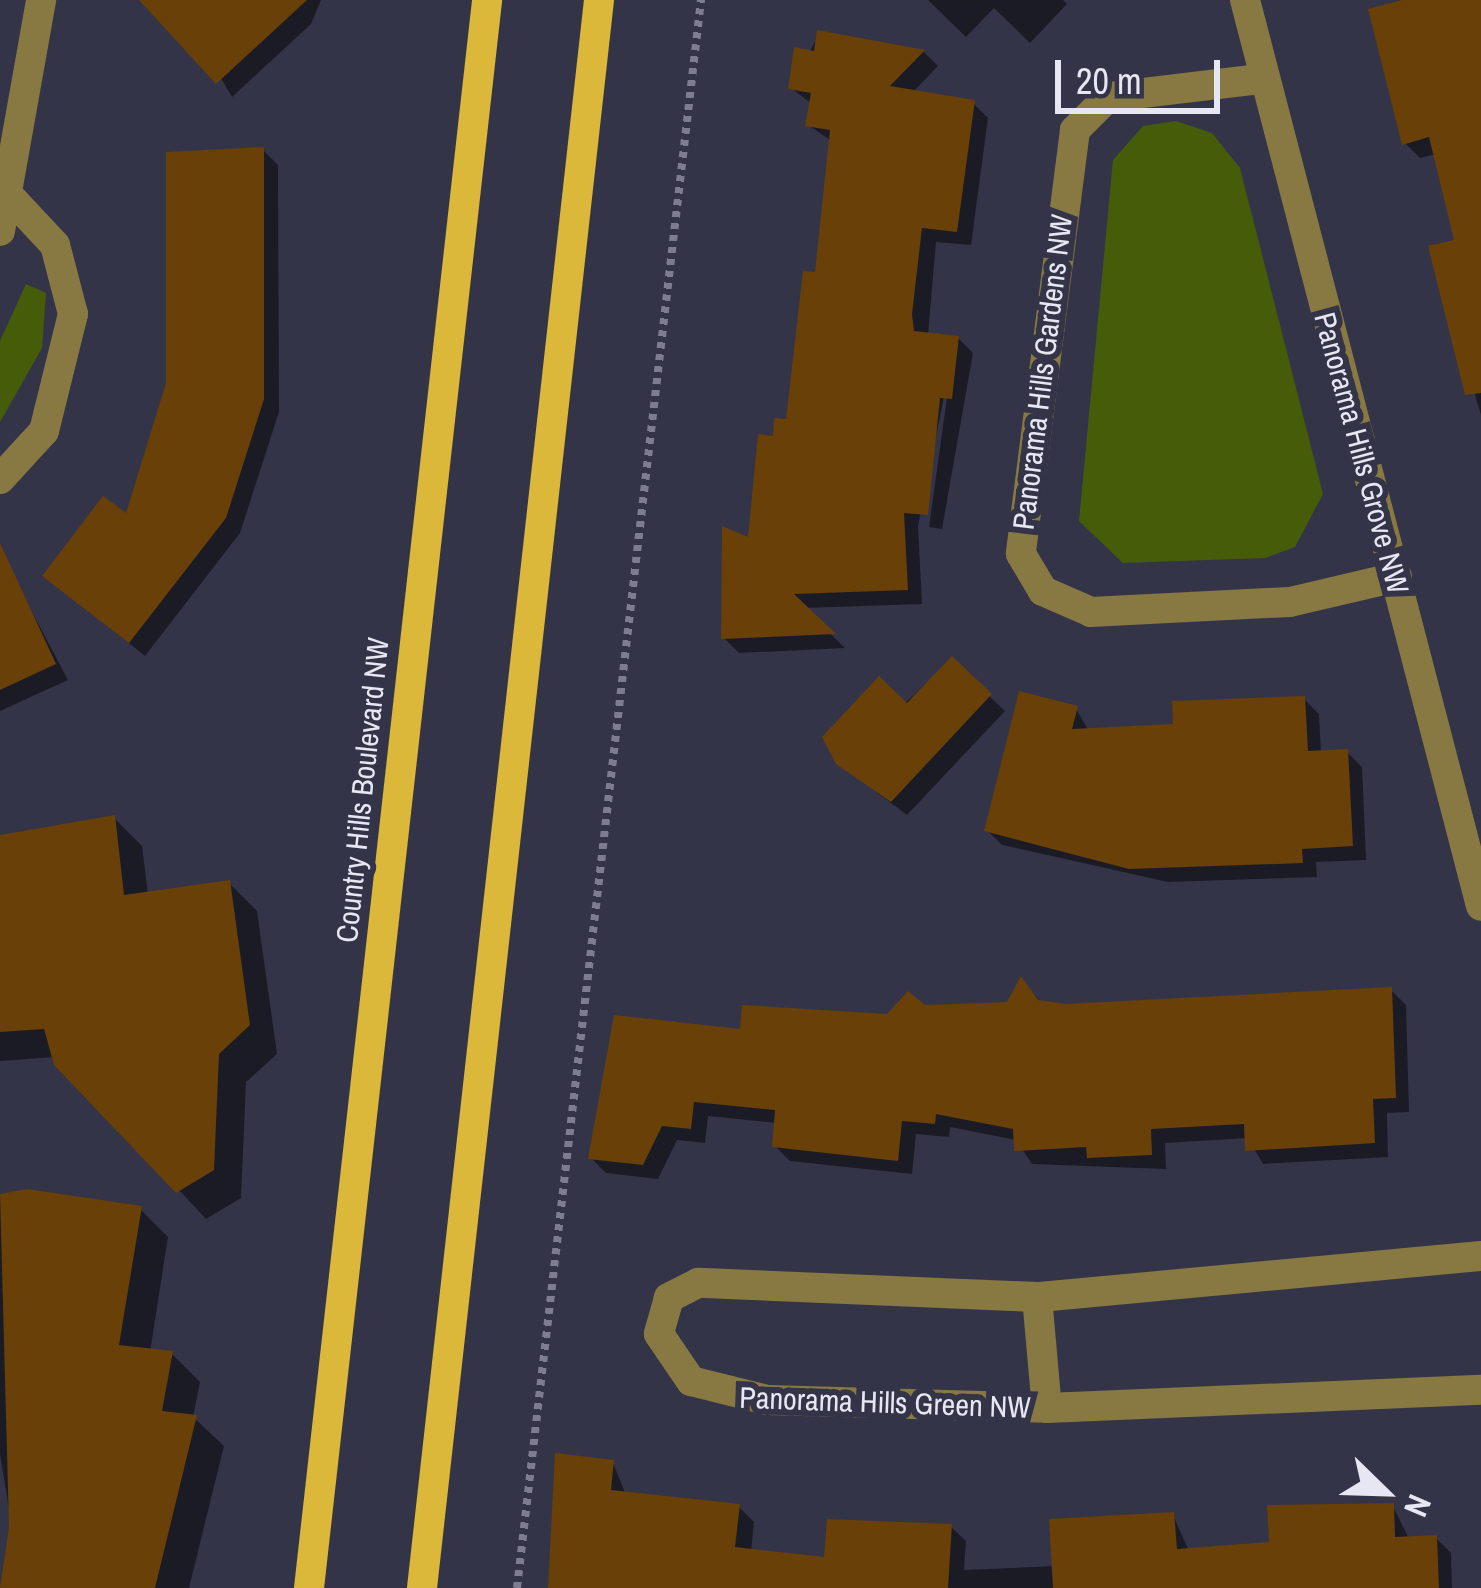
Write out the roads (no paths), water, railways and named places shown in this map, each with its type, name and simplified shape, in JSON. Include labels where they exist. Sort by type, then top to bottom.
[{"type":"main road","name":"Country Hills Boulevard NW","points":[[309,1588],[487,0]]},
{"type":"main road","points":[[422,1588],[599,0]]},
{"type":"main road","points":[[288,1588],[334,1373]]},
{"type":"street","points":[[0,232],[14,200],[41,0]]},
{"type":"street","name":"Panorama Hills Grove NW","points":[[1245,0],[1260,80],[1481,907]]},
{"type":"street","name":"Panorama Hills Gardens NW","points":[[1260,80],[1108,97],[1075,130],[1021,554],[1043,591],[1091,612],[1290,602],[1396,577]]},
{"type":"street","points":[[0,479],[44,431],[73,314],[55,245],[14,200]]},
{"type":"street","name":"Panorama Hills Green NW","points":[[1481,1256],[1037,1297],[698,1283],[669,1298],[659,1334],[668,1361],[719,1395],[1047,1408],[1481,1390]]},
{"type":"street","name":"Panorama Hills Green NW","points":[[1037,1297],[1047,1408]]}]
